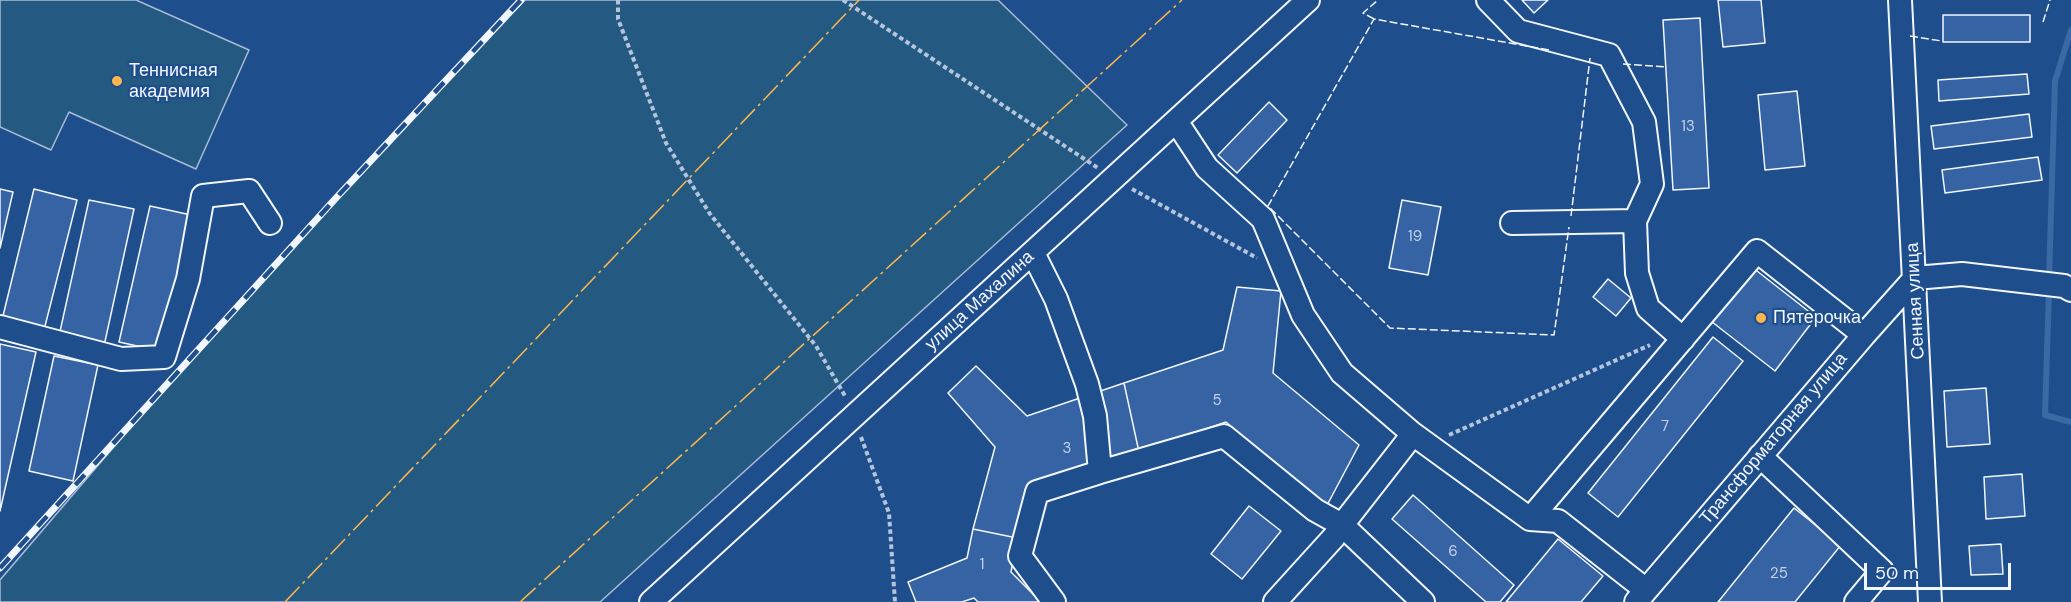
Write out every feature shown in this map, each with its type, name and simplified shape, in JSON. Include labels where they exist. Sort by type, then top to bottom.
[{"type":"street","name":"улица Махалина","points":[[651,602],[1308,0]]},
{"type":"street","points":[[1488,0],[1518,31],[1609,55],[1644,123],[1652,184],[1635,221],[1636,273],[1648,308],[1679,336]]},
{"type":"street","name":"Сенная улица","points":[[1900,0],[1930,602]]},
{"type":"street","points":[[1176,121],[1207,168],[1263,219],[1303,315],[1342,373],[1420,439],[1530,519],[1558,521],[1641,596]]},
{"type":"street","points":[[0,327],[121,359],[164,357],[188,279],[203,196],[249,191],[270,223]]},
{"type":"street","points":[[1512,223],[1635,221]]},
{"type":"street","points":[[1530,519],[1679,336],[1756,251],[1864,335]]},
{"type":"street","points":[[1033,253],[1056,299],[1087,384],[1095,416],[1100,472]]},
{"type":"street","points":[[1915,278],[1962,274],[2064,286],[2071,290]]},
{"type":"street","name":"Трансформаторная улица","points":[[1641,596],[1915,278]]},
{"type":"street","points":[[1054,602],[1020,556],[1037,492],[1224,436],[1315,510],[1342,525],[1423,602]]},
{"type":"street","points":[[1275,602],[1420,439]]},
{"type":"street","points":[[1760,456],[1882,571],[1856,602]]},
{"type":"path","points":[[618,0],[618,19],[666,143],[710,214],[816,346],[846,398],[889,513],[895,602]]},
{"type":"path","points":[[843,0],[1114,178],[1255,256],[1288,279]]},
{"type":"path","points":[[1420,439],[1679,336]]},
{"type":"shaded area","name":"Теннисная академия","points":[[0,0],[136,0],[249,50],[196,169],[69,112],[51,150],[0,127]]},
{"type":"shaded area","points":[[525,0],[998,0],[1127,125],[600,602],[0,602],[0,580],[165,387],[419,107]]},
{"type":"building","points":[[1522,0],[1548,0],[1534,13]]},
{"type":"building","points":[[1718,0],[1761,0],[1765,43],[1723,47]]},
{"type":"building","points":[[1943,15],[2030,15],[2030,42],[1943,42]]},
{"type":"building","points":[[1700,18],[1709,188],[1673,190],[1663,20]]},
{"type":"building","points":[[2027,74],[2029,94],[1939,101],[1938,80]]},
{"type":"building","points":[[1797,91],[1805,166],[1765,170],[1758,95]]},
{"type":"building","points":[[1269,102],[1287,120],[1237,173],[1218,155]]},
{"type":"building","points":[[2029,114],[2032,137],[1934,149],[1931,126]]},
{"type":"building","points":[[2038,157],[2042,180],[1945,193],[1942,170]]},
{"type":"building","points":[[0,189],[13,192],[0,248]]},
{"type":"building","points":[[34,189],[77,200],[44,330],[2,320]]},
{"type":"building","points":[[89,200],[134,209],[104,346],[59,336]]},
{"type":"building","points":[[1402,200],[1441,207],[1428,275],[1389,268]]},
{"type":"building","points":[[150,206],[191,215],[160,351],[119,342]]},
{"type":"building","name":"Пятерочка","points":[[1748,264],[1816,317],[1775,371],[1707,318]]},
{"type":"building","points":[[1608,279],[1631,298],[1616,316],[1593,297]]},
{"type":"building","points":[[1237,287],[1281,291],[1273,373],[1359,445],[1325,509],[1226,422],[1139,452],[1124,383],[1223,350]]},
{"type":"building","points":[[1713,337],[1743,361],[1618,517],[1588,493]]},
{"type":"building","points":[[0,344],[36,352],[0,511]]},
{"type":"building","points":[[54,356],[98,365],[73,481],[29,471]]},
{"type":"building","points":[[976,366],[1027,416],[1124,383],[1139,452],[1034,488],[1017,538],[973,529],[995,447],[948,393]]},
{"type":"building","points":[[1986,388],[1990,444],[1947,447],[1944,391]]},
{"type":"building","points":[[2022,474],[2025,516],[1986,519],[1984,477]]},
{"type":"building","points":[[1413,495],[1514,585],[1500,602],[1486,602],[1392,519]]},
{"type":"building","points":[[1249,506],[1281,531],[1242,579],[1211,554]]},
{"type":"building","points":[[1794,508],[1841,545],[1795,602],[1718,602]]},
{"type":"building","points":[[973,529],[1017,538],[1011,572],[1041,602],[978,602],[974,598],[962,602],[916,602],[908,582],[967,558]]},
{"type":"building","points":[[1558,539],[1603,576],[1581,602],[1506,602]]},
{"type":"building","points":[[2001,544],[2003,574],[1971,575],[1969,546]]},
{"type":"waterway","points":[[2049,280],[2055,81],[2071,30]]},
{"type":"waterway","points":[[2049,290],[2045,415],[2071,422]]},
{"type":"railway","points":[[0,568],[336,198],[521,0]]},
{"type":"fence","points":[[1374,19],[1363,13],[1378,0]]},
{"type":"fence","points":[[2043,22],[2050,0]]},
{"type":"fence","points":[[1549,50],[1374,19],[1268,206],[1390,328],[1554,335],[1569,227]]},
{"type":"fence","points":[[1910,36],[1942,41]]},
{"type":"fence","points":[[1571,216],[1590,58]]},
{"type":"fence","points":[[1623,64],[1666,67]]},
{"type":"power","points":[[285,602],[859,0]]},
{"type":"power","points":[[520,602],[1182,0]]},
{"type":"place","name":"Теннисная академия","points":[[117,81]]},
{"type":"place","name":"Пятерочка","points":[[1761,318]]}]
